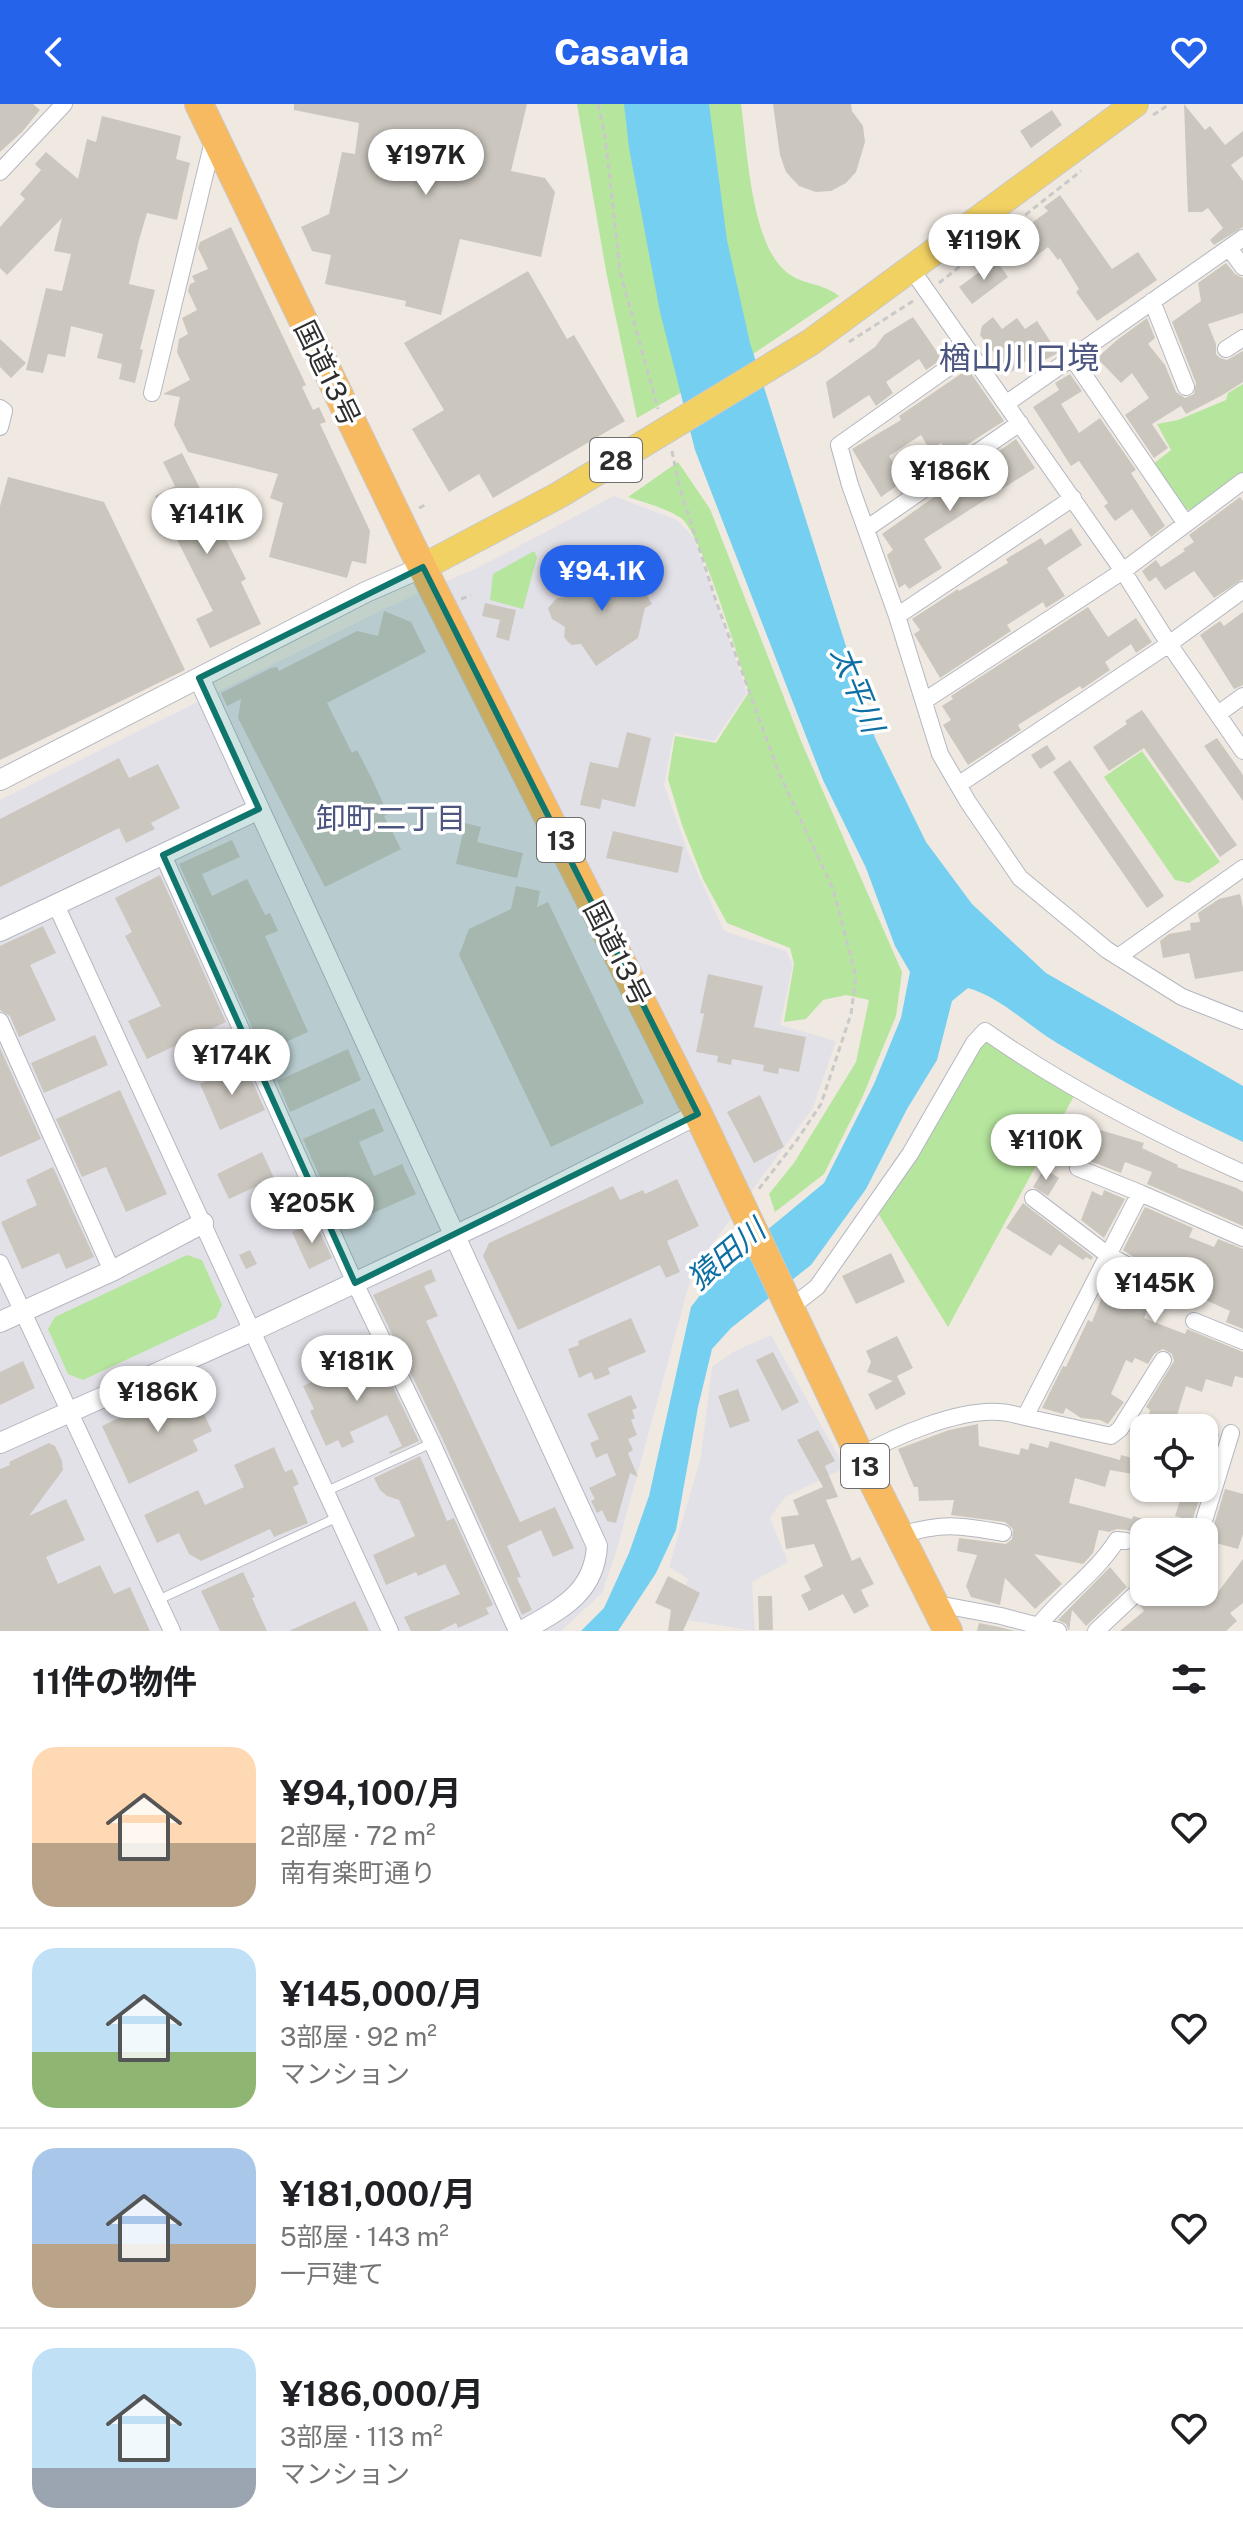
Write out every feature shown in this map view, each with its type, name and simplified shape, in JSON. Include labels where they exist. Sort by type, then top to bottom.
[{"type":"highway","name":"国道13号","points":[[199,104],[423,567],[698,1114],[898,1536],[948,1631]]},
{"type":"main road","name":"28","points":[[423,567],[559,495],[811,342],[1140,113]]},
{"type":"street","points":[[0,172],[64,104]]},
{"type":"street","points":[[152,393],[214,135]]},
{"type":"street","points":[[1007,403],[1243,238]]},
{"type":"street","points":[[1229,248],[1243,267]]},
{"type":"street","points":[[912,270],[1073,498],[1243,751]]},
{"type":"street","points":[[1152,301],[1186,387]]},
{"type":"street","points":[[1226,349],[1243,338]]},
{"type":"street","points":[[969,353],[839,445],[940,754],[1020,878],[1118,957],[1182,997],[1243,1021]]},
{"type":"street","points":[[1071,356],[1186,524]]},
{"type":"street","points":[[0,408],[4,411],[0,427]]},
{"type":"street","points":[[866,529],[1020,423]]},
{"type":"street","points":[[924,701],[1123,571],[1243,481]]},
{"type":"street","points":[[897,616],[1073,498]]},
{"type":"street","points":[[0,780],[366,592],[423,567]]},
{"type":"street","points":[[958,785],[1169,644],[1243,590]]},
{"type":"street","points":[[163,855],[355,1283],[519,1631],[555,1612],[581,1592],[596,1565],[597,1546],[199,678]]},
{"type":"street","points":[[1218,714],[1243,696]]},
{"type":"street","points":[[0,931],[259,809]]},
{"type":"street","points":[[1118,957],[1243,868]]},
{"type":"street","points":[[56,905],[390,1631]]},
{"type":"street","points":[[0,1021],[112,1271]]},
{"type":"street","points":[[788,1303],[817,1287],[910,1154],[974,1043],[985,1031],[1028,1061],[1143,1125],[1243,1173]]},
{"type":"street","points":[[0,1443],[355,1283],[698,1114]]},
{"type":"street","points":[[1078,1168],[1243,1238]]},
{"type":"street","points":[[1025,1417],[1140,1193]]},
{"type":"street","points":[[1033,1198],[1108,1255],[1134,1269]]},
{"type":"street","points":[[0,1322],[112,1271],[203,1223]]},
{"type":"street","points":[[0,1263],[172,1631]]},
{"type":"street","points":[[1194,1321],[1243,1341]]},
{"type":"street","points":[[860,1456],[890,1439],[946,1420],[998,1412],[1111,1436],[1120,1429],[1163,1360]]},
{"type":"street","points":[[1205,1518],[1231,1433]]},
{"type":"street","points":[[898,1536],[929,1526],[966,1526],[1003,1533]]},
{"type":"street","points":[[1039,1625],[1104,1560],[1117,1540],[1126,1541]]},
{"type":"street","points":[[1096,1631],[1130,1599]]},
{"type":"street","points":[[932,1603],[1058,1631]]},
{"type":"lane","points":[[327,1491],[432,1443]]},
{"type":"lane","points":[[158,1600],[339,1517]]},
{"type":"path","points":[[598,104],[605,135],[620,272],[653,395],[670,428],[679,485],[716,601],[779,773],[833,889],[856,976],[851,1014],[821,1104],[758,1190]]},
{"type":"path","points":[[1140,113],[1170,104]]},
{"type":"path","points":[[849,342],[927,293],[1084,169]]},
{"type":"highlighted area","points":[[423,567],[698,1114],[355,1283],[163,855],[259,809],[199,678]]},
{"type":"shaded area","points":[[614,496],[677,520],[694,538],[747,693],[714,741],[674,733],[664,785],[688,852],[724,931],[786,951],[793,965],[780,1025],[836,1041],[813,1108],[693,1270],[617,1549],[602,1593],[561,1631],[0,1631],[0,800],[386,608],[481,566]]},
{"type":"shaded area","points":[[771,1335],[845,1468],[785,1497],[770,1518],[788,1562],[752,1582],[755,1631],[674,1618],[688,1579],[669,1567],[701,1456],[712,1367],[733,1352]]},
{"type":"green space","points":[[577,104],[629,104],[682,392],[637,418],[607,276]]},
{"type":"green space","points":[[702,104],[741,104],[757,216],[773,256],[790,275],[839,296],[747,358]]},
{"type":"green space","points":[[1243,384],[1243,473],[1192,511],[1180,507],[1152,465],[1171,450],[1157,424],[1178,420],[1226,400],[1228,393]]},
{"type":"green space","points":[[678,462],[710,509],[801,741],[902,972],[896,1016],[862,1098],[824,1174],[775,1212],[769,1194],[794,1163],[856,1062],[869,1000],[846,995],[823,1000],[806,1019],[784,1022],[794,964],[790,948],[727,923],[703,879],[682,825],[668,779],[675,736],[716,743],[749,692],[719,599],[689,528],[675,514],[628,497]]},
{"type":"green space","points":[[534,551],[537,557],[523,609],[490,600],[493,574]]},
{"type":"green space","points":[[1142,751],[1220,862],[1189,883],[1175,880],[1104,777]]},
{"type":"green space","points":[[992,1041],[1074,1096],[948,1327],[876,1210],[979,1045]]},
{"type":"green space","points":[[187,1255],[202,1260],[222,1305],[216,1318],[83,1380],[68,1374],[48,1329],[55,1317]]},
{"type":"water","name":"太平川","points":[[624,104],[709,104],[727,240],[750,343],[875,738],[926,842],[972,904],[1046,973],[1243,1086],[1243,1142],[1102,1069],[1046,1036],[992,998],[968,988],[952,1001],[937,1060],[907,1109],[866,1189],[811,1265],[731,1328],[712,1349],[698,1407],[676,1530],[656,1573],[618,1631],[581,1631],[604,1608],[629,1553],[649,1496],[691,1307],[721,1268],[824,1183],[874,1084],[901,1018],[910,972],[895,946],[866,868],[823,780],[695,450],[660,312],[629,148]]},
{"type":"building","points":[[0,104],[33,104],[40,110],[0,152]]},
{"type":"building","points":[[294,104],[527,104],[511,171],[545,178],[555,192],[541,257],[460,239],[441,315],[405,306],[406,301],[325,284],[331,255],[312,251],[301,227],[329,214],[342,152],[355,154],[359,123],[294,110]]},
{"type":"building","points":[[773,104],[851,104],[852,111],[863,126],[865,142],[856,172],[846,183],[831,191],[816,192],[799,186],[786,172],[780,155]]},
{"type":"building","points":[[1184,104],[1205,130],[1210,126],[1225,145],[1243,131],[1243,156],[1231,165],[1243,181],[1243,227],[1214,245],[1210,240],[1223,228],[1208,208],[1202,212],[1188,212]]},
{"type":"building","points":[[1052,110],[1062,125],[1031,148],[1020,131]]},
{"type":"building","points":[[102,116],[181,136],[176,159],[190,163],[177,220],[147,213],[139,240],[129,284],[155,290],[135,383],[119,379],[122,364],[97,358],[103,334],[71,326],[65,357],[48,354],[43,373],[26,370],[46,288],[62,291],[71,254],[54,251],[62,218],[7,275],[0,268],[0,227],[25,199],[20,194],[41,170],[35,164],[46,152],[78,179],[87,139],[96,142]]},
{"type":"building","points":[[1060,195],[1112,269],[1138,252],[1157,280],[1097,321],[1076,292],[1079,289],[1060,258],[1058,260],[1048,247],[1030,261],[1010,234],[1022,224],[1025,228],[1048,211],[1044,207]]},
{"type":"building","points":[[231,227],[306,385],[302,387],[313,410],[319,407],[326,422],[320,424],[370,531],[366,564],[352,561],[347,578],[269,557],[283,503],[270,498],[278,474],[188,452],[174,425],[180,397],[163,394],[190,380],[177,352],[179,339],[188,334],[182,318],[197,310],[188,291],[190,284],[195,282],[192,276],[208,269],[198,248],[200,242]]},
{"type":"building","points":[[996,260],[1008,277],[972,304],[959,287]]},
{"type":"building","points":[[1226,263],[1243,278],[1243,313],[1208,324],[1216,344],[1216,354],[1220,358],[1227,360],[1243,351],[1243,382],[1186,414],[1181,406],[1152,424],[1168,448],[1154,458],[1125,415],[1149,398],[1132,373],[1121,383],[1097,358],[1147,318],[1155,338],[1148,344],[1165,365],[1176,392],[1185,398],[1194,394],[1196,383],[1172,322],[1201,301],[1198,283]]},
{"type":"building","points":[[528,271],[567,339],[574,335],[625,421],[493,498],[479,474],[449,492],[412,429],[444,410],[404,343]]},
{"type":"building","points":[[913,317],[942,359],[926,370],[919,359],[886,382],[893,393],[876,406],[869,395],[833,419],[826,382],[875,347],[884,335]]},
{"type":"building","points":[[993,317],[1002,329],[1017,318],[1025,329],[1037,321],[1058,353],[1039,363],[1036,359],[1028,365],[1026,361],[1010,373],[980,335],[982,326]]},
{"type":"building","points":[[0,339],[26,363],[11,378],[0,367]]},
{"type":"building","points":[[968,369],[1004,421],[949,456],[941,443],[930,450],[921,435],[889,456],[905,480],[881,497],[852,449],[901,420],[899,416]]},
{"type":"building","points":[[1070,374],[1082,391],[1061,404],[1079,433],[1100,418],[1136,470],[1131,473],[1165,526],[1151,537],[1132,509],[1115,521],[1104,506],[1108,503],[1079,461],[1071,466],[1033,407],[1059,390],[1055,383]]},
{"type":"building","points":[[1016,439],[1035,468],[924,539],[942,568],[909,589],[905,584],[899,588],[887,555],[893,550],[882,534]]},
{"type":"building","points":[[182,453],[246,579],[241,582],[261,624],[210,648],[196,619],[213,611],[155,496],[175,486],[163,462]]},
{"type":"building","points":[[8,477],[104,502],[185,670],[0,760],[0,506]]},
{"type":"building","points":[[1240,497],[1243,501],[1243,579],[1214,598],[1194,571],[1165,590],[1156,577],[1149,582],[1142,571],[1156,560],[1161,567],[1185,551],[1183,549],[1194,542],[1189,535]]},
{"type":"building","points":[[1071,528],[1082,545],[1047,568],[1065,596],[1046,608],[1043,602],[1007,625],[1011,631],[940,678],[914,634],[920,630],[912,619],[958,589],[1008,563],[1006,559],[1041,538],[1045,545]]},
{"type":"building","points":[[616,563],[626,578],[634,573],[652,604],[645,608],[638,638],[596,666],[581,644],[568,642],[564,637],[565,627],[552,619],[548,608],[557,598],[569,597],[571,584],[579,575],[592,579]]},
{"type":"building","points":[[485,603],[516,610],[509,641],[496,637],[500,620],[482,616]]},
{"type":"building","points":[[1088,607],[1108,637],[1136,618],[1152,642],[1136,653],[1131,644],[1105,662],[1110,670],[1018,725],[1021,730],[968,765],[943,725],[951,720],[942,706],[953,699],[951,696]]},
{"type":"building","points":[[384,611],[411,622],[426,652],[327,703],[352,753],[357,750],[372,779],[388,814],[384,816],[401,849],[325,887],[238,718],[241,699],[227,706],[221,693],[271,668],[277,667],[279,671],[357,631],[378,636]]},
{"type":"building","points":[[1243,612],[1243,685],[1234,689],[1200,635],[1220,621],[1224,626]]},
{"type":"building","points":[[1142,710],[1237,845],[1220,857],[1144,748],[1109,771],[1093,747]]},
{"type":"building","points":[[627,732],[651,738],[635,807],[602,799],[600,809],[580,805],[590,762],[618,768]]},
{"type":"building","points":[[1217,738],[1243,775],[1243,801],[1204,746]]},
{"type":"building","points":[[1047,745],[1056,759],[1040,769],[1031,755]]},
{"type":"building","points":[[119,758],[129,778],[158,764],[180,808],[151,823],[155,829],[126,843],[119,828],[0,887],[0,819]]},
{"type":"building","points":[[1070,760],[1164,896],[1147,908],[1053,772]]},
{"type":"building","points":[[465,823],[481,827],[477,842],[523,853],[517,878],[456,864]]},
{"type":"building","points":[[613,831],[683,847],[678,873],[606,858]]},
{"type":"building","points":[[232,840],[240,857],[202,874],[212,896],[247,879],[265,915],[270,913],[278,931],[265,936],[308,1032],[263,1052],[179,864]]},
{"type":"building","points":[[160,875],[226,1022],[147,1059],[128,1021],[161,1006],[125,936],[132,932],[115,898]]},
{"type":"building","points":[[516,886],[540,891],[537,907],[548,902],[644,1103],[551,1147],[459,955],[469,929],[511,909]]},
{"type":"building","points":[[1240,894],[1243,908],[1243,971],[1195,979],[1189,953],[1163,958],[1160,941],[1169,934],[1191,930],[1190,923],[1200,922],[1198,913],[1219,899]]},
{"type":"building","points":[[43,926],[56,953],[30,965],[56,1020],[19,1037],[10,1016],[0,1010],[0,946]]},
{"type":"building","points":[[708,974],[763,986],[754,1027],[806,1037],[799,1072],[779,1068],[778,1074],[763,1071],[764,1065],[732,1059],[731,1065],[717,1062],[718,1056],[696,1052]]},
{"type":"building","points":[[95,1035],[108,1065],[44,1093],[31,1063]]},
{"type":"building","points":[[0,1048],[41,1139],[0,1157]]},
{"type":"building","points":[[348,1049],[361,1080],[290,1112],[277,1081]]},
{"type":"building","points":[[245,1065],[265,1110],[220,1130],[200,1084]]},
{"type":"building","points":[[120,1090],[167,1194],[126,1212],[106,1167],[82,1177],[56,1119]]},
{"type":"building","points":[[760,1095],[784,1147],[754,1163],[727,1112]]},
{"type":"building","points":[[374,1108],[384,1131],[359,1142],[374,1176],[402,1164],[416,1194],[342,1227],[303,1139]]},
{"type":"building","points":[[1069,1115],[1091,1123],[1090,1127],[1144,1143],[1142,1148],[1177,1167],[1237,1188],[1243,1192],[1243,1226],[1147,1184],[1152,1172],[1125,1162],[1121,1173],[1082,1158],[1071,1159],[1055,1154]]},
{"type":"building","points":[[262,1152],[274,1178],[229,1199],[217,1174]]},
{"type":"building","points":[[53,1167],[94,1257],[66,1269],[59,1253],[22,1269],[1,1222],[37,1205],[26,1180]]},
{"type":"building","points":[[1044,1169],[1059,1178],[1048,1196],[1033,1187]]},
{"type":"building","points":[[677,1179],[699,1226],[667,1241],[680,1272],[666,1278],[660,1265],[518,1330],[483,1256],[489,1243],[613,1186],[620,1200],[643,1190],[645,1194]]},
{"type":"building","points":[[1104,1190],[1125,1199],[1104,1238],[1081,1220],[1092,1191],[1102,1196]]},
{"type":"building","points":[[1023,1203],[1093,1257],[1091,1260],[1086,1257],[1083,1260],[1059,1244],[1051,1256],[1006,1228]]},
{"type":"building","points":[[1145,1207],[1193,1228],[1189,1237],[1214,1247],[1218,1239],[1243,1249],[1243,1329],[1226,1322],[1230,1311],[1161,1280],[1144,1318],[1185,1334],[1187,1329],[1243,1352],[1243,1378],[1235,1376],[1232,1387],[1206,1379],[1202,1392],[1186,1386],[1177,1414],[1149,1414],[1150,1410],[1146,1407],[1174,1361],[1172,1354],[1163,1349],[1154,1354],[1148,1364],[1135,1358],[1132,1363],[1126,1360],[1111,1394],[1124,1402],[1108,1424],[1081,1418],[1066,1408],[1063,1414],[1042,1408],[1088,1320],[1092,1322],[1113,1270],[1134,1280],[1144,1273],[1143,1263],[1123,1250]]},
{"type":"building","points":[[315,1221],[332,1258],[309,1269],[292,1232]]},
{"type":"building","points":[[250,1250],[257,1264],[246,1269],[239,1255]]},
{"type":"building","points":[[891,1253],[905,1282],[856,1304],[842,1276]]},
{"type":"building","points":[[431,1269],[436,1281],[424,1286],[438,1316],[426,1321],[520,1522],[555,1507],[574,1548],[553,1557],[541,1530],[507,1546],[532,1610],[522,1615],[373,1295]]},
{"type":"building","points":[[631,1318],[646,1352],[608,1368],[610,1374],[595,1380],[591,1372],[579,1378],[568,1349],[579,1345],[578,1341]]},
{"type":"building","points":[[897,1336],[913,1368],[897,1376],[906,1394],[876,1410],[868,1394],[893,1381],[867,1372],[871,1362],[866,1351]]},
{"type":"building","points":[[376,1352],[419,1441],[390,1454],[402,1446],[387,1415],[350,1432],[354,1442],[342,1448],[338,1440],[326,1446],[310,1411],[314,1409],[303,1386]]},
{"type":"building","points":[[773,1352],[799,1402],[782,1411],[756,1360]]},
{"type":"building","points":[[23,1361],[35,1388],[0,1405],[0,1372]]},
{"type":"building","points":[[190,1384],[212,1431],[193,1440],[198,1451],[129,1484],[102,1426]]},
{"type":"building","points":[[738,1389],[750,1421],[730,1428],[718,1396]]},
{"type":"building","points":[[631,1395],[637,1408],[632,1410],[635,1418],[631,1420],[637,1435],[628,1439],[633,1450],[628,1453],[638,1477],[630,1473],[616,1523],[607,1521],[602,1510],[597,1513],[591,1501],[595,1499],[589,1488],[616,1475],[607,1453],[596,1458],[590,1443],[599,1439],[587,1414]]},
{"type":"building","points":[[978,1424],[979,1446],[1019,1455],[1021,1448],[1028,1450],[1030,1443],[1048,1448],[1050,1441],[1120,1460],[1121,1455],[1130,1457],[1130,1474],[1110,1470],[1105,1487],[1075,1478],[1069,1503],[1130,1518],[1130,1531],[1099,1530],[1093,1553],[1083,1564],[1034,1554],[1062,1584],[1035,1609],[1005,1578],[1000,1605],[971,1597],[966,1586],[977,1555],[957,1551],[959,1538],[1006,1544],[1012,1539],[1013,1529],[1005,1522],[951,1515],[954,1500],[919,1501],[918,1487],[914,1487],[898,1449],[949,1430]]},
{"type":"building","points":[[818,1430],[835,1461],[825,1466],[838,1497],[826,1500],[852,1561],[860,1557],[874,1584],[861,1590],[869,1606],[854,1614],[843,1594],[809,1611],[801,1595],[811,1590],[804,1576],[823,1566],[814,1544],[786,1549],[781,1517],[799,1515],[793,1500],[823,1487],[797,1440]]},
{"type":"building","points":[[49,1443],[55,1446],[63,1470],[29,1516],[66,1499],[85,1540],[46,1557],[58,1584],[100,1565],[114,1594],[130,1587],[150,1631],[0,1631],[0,1469]]},
{"type":"building","points":[[274,1447],[285,1472],[292,1469],[299,1484],[293,1487],[308,1523],[274,1537],[270,1529],[201,1561],[189,1554],[179,1533],[157,1543],[144,1515],[198,1490],[205,1505],[244,1487],[234,1465]]},
{"type":"building","points":[[420,1456],[447,1521],[454,1518],[493,1605],[486,1608],[489,1614],[458,1628],[456,1623],[439,1631],[411,1631],[404,1617],[460,1594],[445,1564],[386,1585],[373,1555],[415,1536],[399,1500],[380,1490],[374,1478]]},
{"type":"building","points":[[1225,1489],[1243,1494],[1243,1534],[1238,1549],[1218,1544],[1216,1518]]},
{"type":"building","points":[[1180,1502],[1198,1502],[1193,1518],[1175,1516]]},
{"type":"building","points":[[1243,1559],[1243,1603],[1230,1613],[1237,1621],[1226,1631],[1120,1631],[1144,1611],[1141,1606],[1218,1606],[1218,1592]]},
{"type":"building","points":[[1110,1567],[1127,1587],[1086,1626],[1072,1610],[1069,1631],[1066,1624],[1058,1620]]},
{"type":"building","points":[[243,1572],[267,1631],[220,1631],[201,1591]]},
{"type":"building","points":[[668,1576],[700,1593],[683,1631],[668,1631],[671,1610],[655,1603]]},
{"type":"building","points":[[758,1596],[772,1596],[773,1630],[759,1630]]},
{"type":"building","points":[[355,1601],[369,1631],[289,1631]]},
{"type":"building","points":[[979,1623],[999,1627],[1015,1631],[977,1631]]},
{"type":"district","name":"楢山川口境","points":[[1019,357]]},
{"type":"district","name":"卸町二丁目","points":[[391,818]]},
{"type":"water label","name":"猿田川","points":[[726,1254]]}]
